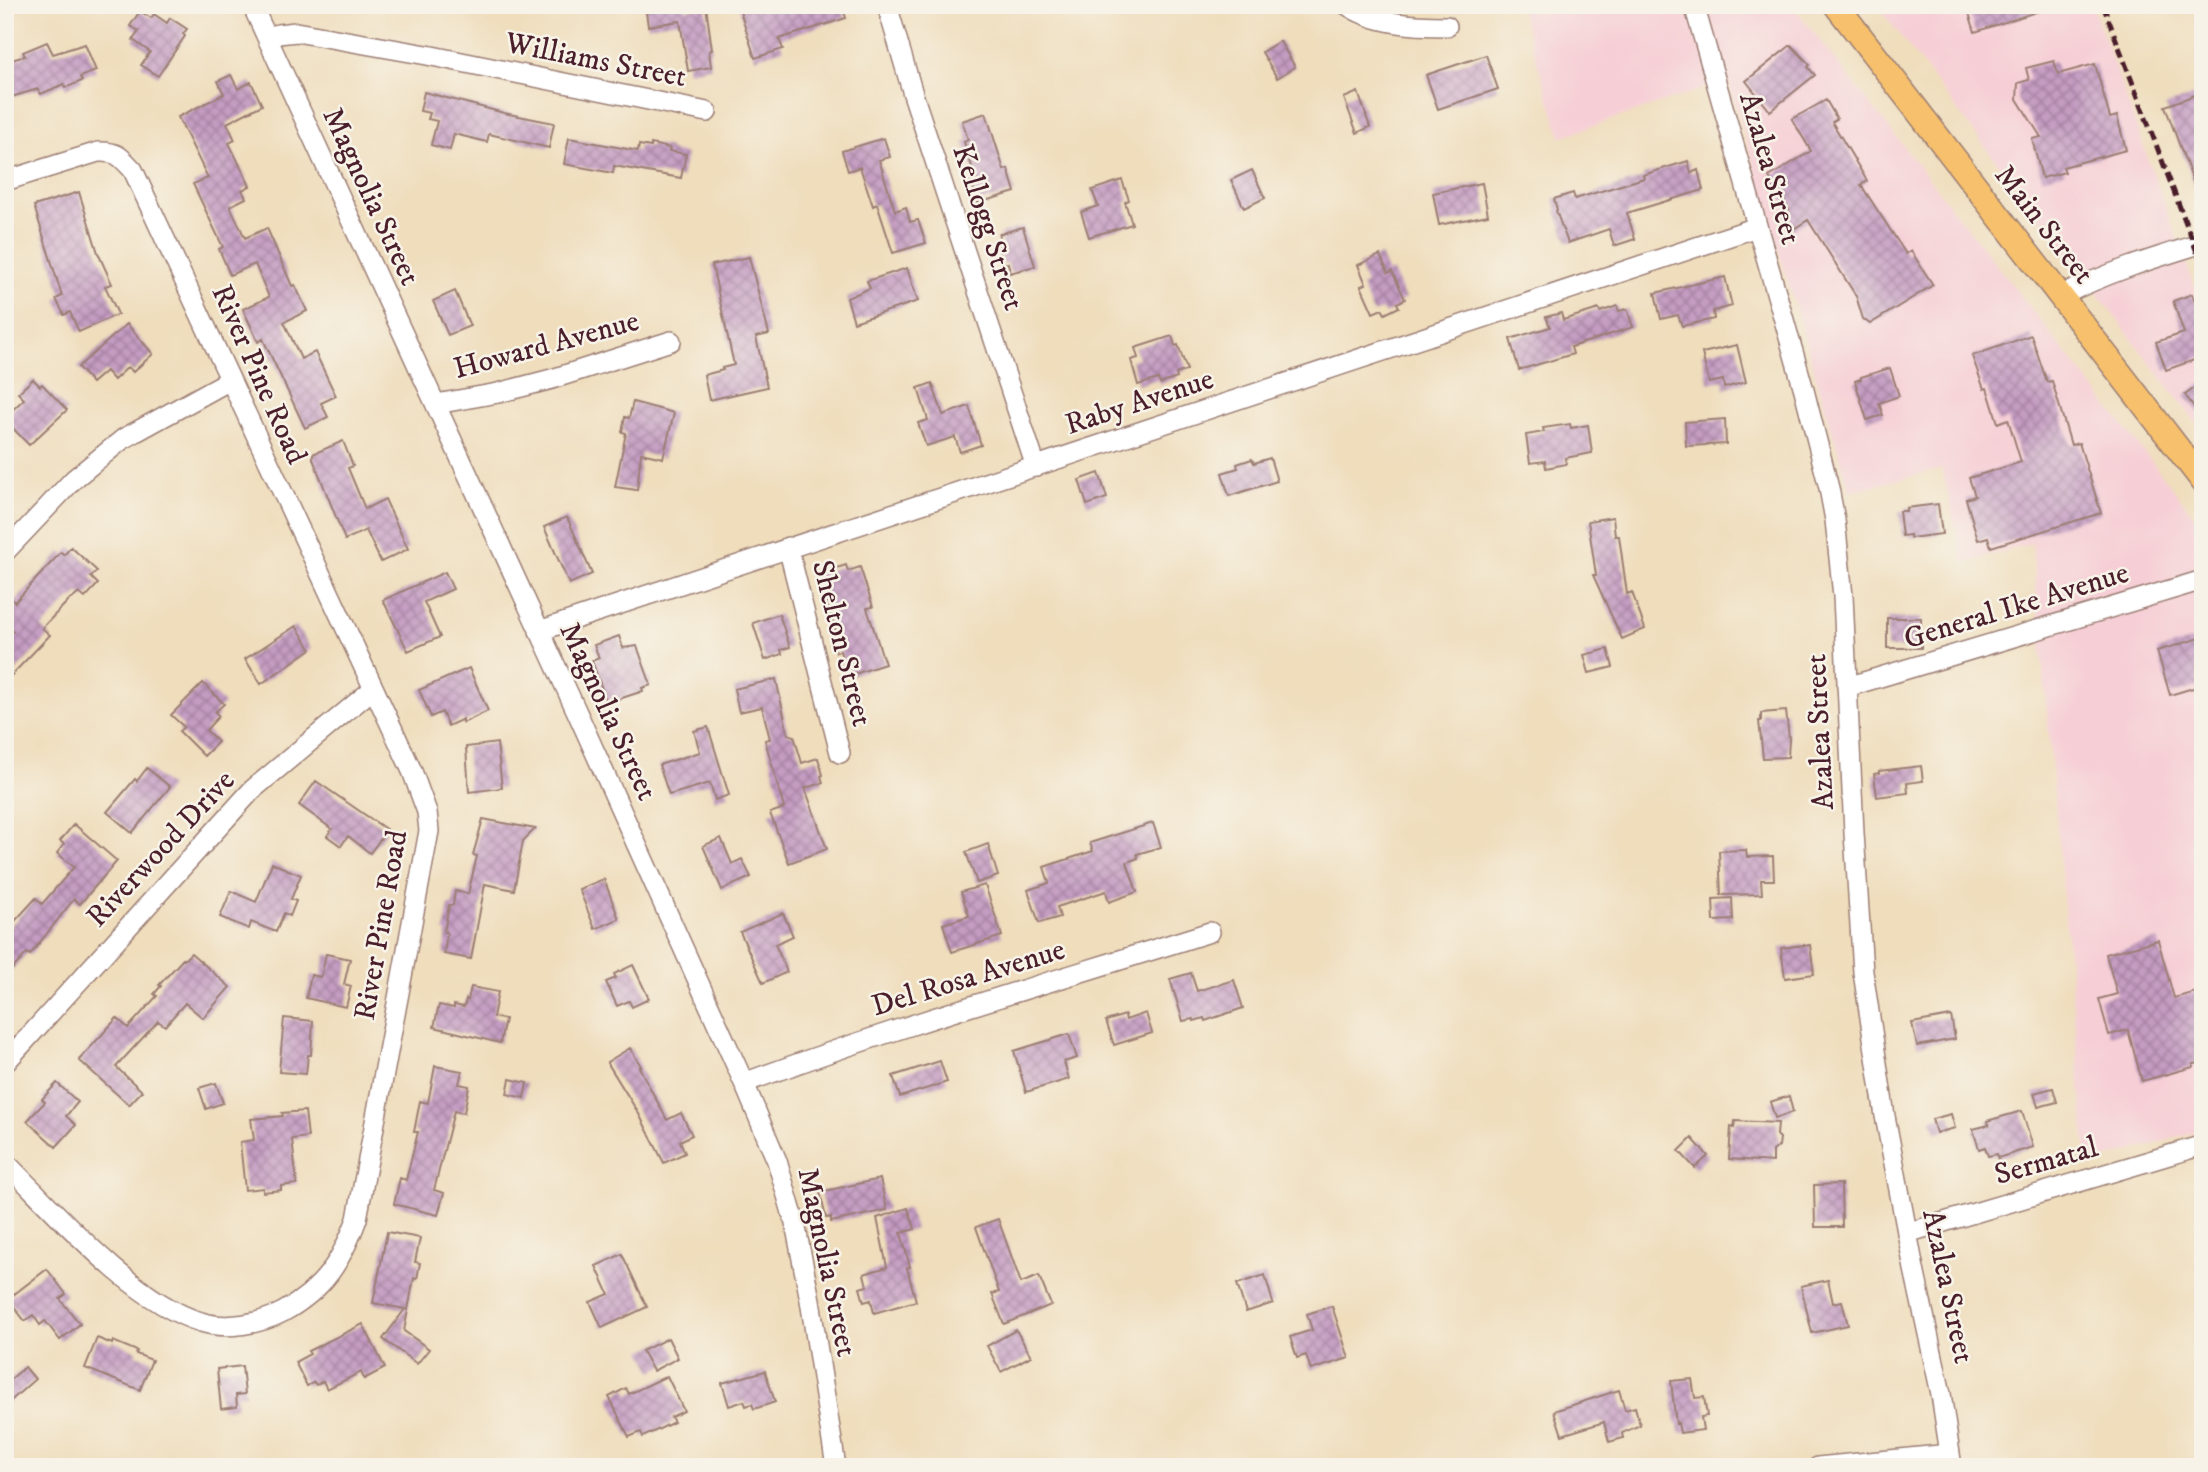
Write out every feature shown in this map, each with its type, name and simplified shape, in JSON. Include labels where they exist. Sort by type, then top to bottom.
[{"type":"main road","name":"Main Street","points":[[1836,5],[2203,481]]},
{"type":"street","name":"Magnolia Street","points":[[253,5],[744,1083],[776,1161],[795,1223],[836,1467]]},
{"type":"street","name":"Kellogg Street","points":[[887,5],[913,93],[1036,467]]},
{"type":"street","points":[[1347,5],[1365,15],[1382,20],[1447,26]]},
{"type":"street","name":"Azalea Street","points":[[1694,5],[1804,390],[1835,520],[1843,596],[1863,972],[1885,1116],[1941,1394],[1951,1460]]},
{"type":"street","name":"Williams Street","points":[[267,37],[296,32],[426,55],[707,112]]},
{"type":"street","name":"River Pine Road","points":[[5,181],[86,154],[110,151],[120,156],[133,170],[412,771],[427,812],[429,831],[357,1219],[346,1248],[334,1268],[320,1286],[303,1301],[276,1316],[248,1324],[217,1325],[174,1312],[153,1300],[100,1256],[5,1162]]},
{"type":"street","name":"Raby Avenue","points":[[539,631],[1756,227]]},
{"type":"street","points":[[2061,296],[2136,264],[2203,243]]},
{"type":"street","name":"Howard Avenue","points":[[436,404],[498,393],[552,379],[671,341]]},
{"type":"street","points":[[5,552],[74,479],[123,439],[230,380]]},
{"type":"street","name":"Shelton Street","points":[[788,547],[840,753]]},
{"type":"street","name":"General Ike Avenue","points":[[1847,687],[2203,580]]},
{"type":"street","name":"Riverwood Drive","points":[[5,1063],[252,790],[373,689]]},
{"type":"street","name":"Del Rosa Avenue","points":[[744,1083],[824,1053],[1210,932]]},
{"type":"street","name":"Sermatal","points":[[1907,1233],[2203,1145]]},
{"type":"street","points":[[1818,1467],[1951,1460]]},
{"type":"shaded area","points":[[1519,5],[1792,5],[2203,527],[2203,1130],[2087,1164],[2032,543],[1964,563],[1942,469],[1850,491],[1728,80],[1561,137]]},
{"type":"shaded area","points":[[1877,5],[2092,5],[2203,310],[2203,432]]},
{"type":"building","points":[[645,5],[686,5],[686,9],[706,6],[712,50],[709,51],[711,67],[688,71],[680,21],[648,26]]},
{"type":"building","points":[[738,5],[842,5],[846,18],[779,39],[783,49],[755,58]]},
{"type":"building","points":[[1992,5],[2047,5],[2048,8],[1975,32],[1969,13]]},
{"type":"building","points":[[140,11],[151,18],[154,14],[167,23],[170,18],[187,29],[158,76],[141,65],[150,52],[133,40],[139,31],[130,26]]},
{"type":"building","points":[[1280,41],[1295,67],[1277,78],[1262,52]]},
{"type":"building","points":[[47,42],[53,54],[85,44],[96,71],[80,77],[82,81],[65,88],[64,84],[41,94],[38,89],[5,99],[5,62],[25,56],[23,52]]},
{"type":"building","points":[[1791,45],[1810,65],[1808,67],[1815,75],[1770,111],[1746,81]]},
{"type":"building","points":[[1486,55],[1498,89],[1438,109],[1426,75]]},
{"type":"building","points":[[2054,61],[2058,74],[2095,64],[2110,118],[2117,116],[2126,150],[2063,167],[2065,172],[2042,178],[2032,139],[2041,137],[2017,99],[2018,83],[2029,80],[2026,68]]},
{"type":"building","points":[[231,75],[238,89],[251,82],[262,105],[227,123],[235,140],[229,143],[250,186],[242,190],[246,198],[230,206],[245,238],[267,228],[292,286],[295,285],[307,311],[284,322],[301,359],[315,352],[336,396],[321,403],[328,417],[305,428],[263,339],[258,342],[243,309],[269,297],[255,264],[230,275],[219,249],[223,247],[193,184],[208,178],[178,117],[224,94],[218,81]]},
{"type":"building","points":[[424,92],[554,123],[549,148],[489,134],[487,142],[454,134],[450,150],[431,145],[437,121],[428,119],[430,113],[420,111]]},
{"type":"building","points":[[1358,92],[1370,127],[1357,133],[1344,98]]},
{"type":"building","points":[[2203,92],[2203,203],[2201,203],[2165,106]]},
{"type":"building","points":[[1826,100],[1837,119],[1832,122],[1867,181],[1861,185],[1906,254],[1911,251],[1933,285],[1870,324],[1863,319],[1856,296],[1808,220],[1792,230],[1782,213],[1789,209],[1769,177],[1811,151],[1792,119]]},
{"type":"building","points":[[986,113],[1004,170],[1008,169],[1015,192],[978,203],[971,180],[976,179],[964,142],[968,140],[962,121]]},
{"type":"building","points":[[569,138],[638,151],[639,145],[651,147],[651,144],[670,148],[669,151],[686,154],[681,178],[614,166],[613,173],[564,164]]},
{"type":"building","points":[[884,138],[890,157],[879,160],[895,211],[906,207],[910,222],[918,220],[926,243],[893,253],[877,204],[873,206],[860,167],[848,171],[842,151]]},
{"type":"building","points":[[1688,161],[1691,173],[1698,170],[1703,190],[1627,213],[1635,239],[1614,246],[1609,229],[1568,243],[1554,199],[1573,193],[1575,199]]},
{"type":"building","points":[[1252,170],[1265,198],[1244,208],[1231,180]]},
{"type":"building","points":[[1122,180],[1129,200],[1125,202],[1132,224],[1089,237],[1081,212],[1098,206],[1092,190]]},
{"type":"building","points":[[1482,183],[1488,215],[1439,225],[1433,193]]},
{"type":"building","points":[[79,192],[98,253],[112,284],[105,286],[118,314],[79,332],[70,312],[64,315],[56,299],[62,296],[34,206]]},
{"type":"building","points":[[1023,227],[1035,266],[1010,273],[1008,263],[1003,264],[998,246],[1002,244],[999,234]]},
{"type":"building","points":[[1380,255],[1388,273],[1392,271],[1405,299],[1397,303],[1399,307],[1385,314],[1382,309],[1373,313],[1361,286],[1366,284],[1358,265]]},
{"type":"building","points":[[749,257],[769,334],[756,337],[767,387],[709,400],[704,375],[734,365],[712,265]]},
{"type":"building","points":[[907,268],[918,301],[854,322],[847,298],[870,288],[867,281]]},
{"type":"building","points":[[1725,277],[1732,306],[1713,311],[1714,319],[1682,326],[1678,315],[1661,319],[1655,293]]},
{"type":"building","points":[[455,291],[470,326],[448,335],[433,301]]},
{"type":"building","points":[[2192,294],[2203,325],[2203,357],[2166,370],[2156,342],[2184,333],[2173,301]]},
{"type":"building","points":[[1617,306],[1619,311],[1627,309],[1633,327],[1571,347],[1573,354],[1519,370],[1510,339],[1550,327],[1546,317],[1561,313],[1563,320]]},
{"type":"building","points":[[127,324],[153,354],[133,372],[128,367],[114,380],[106,371],[92,383],[78,367]]},
{"type":"building","points":[[2031,335],[2047,382],[2052,381],[2071,445],[2079,443],[2101,513],[1991,547],[1988,537],[1978,540],[1966,499],[1975,496],[1969,478],[2021,462],[2008,419],[1998,423],[1987,388],[1984,389],[1972,356]]},
{"type":"building","points":[[1172,336],[1187,370],[1176,374],[1177,378],[1160,384],[1158,379],[1138,385],[1131,360],[1138,358],[1135,348]]},
{"type":"building","points":[[1737,345],[1746,382],[1724,388],[1723,380],[1709,383],[1702,353]]},
{"type":"building","points":[[1890,368],[1899,396],[1879,403],[1883,415],[1867,420],[1855,381]]},
{"type":"building","points":[[33,379],[40,386],[42,384],[67,410],[29,445],[5,417],[24,399],[18,393]]},
{"type":"building","points":[[2203,382],[2203,418],[2185,395]]},
{"type":"building","points":[[932,383],[943,415],[969,406],[981,445],[960,452],[955,437],[926,446],[918,423],[928,420],[918,388]]},
{"type":"building","points":[[633,402],[674,413],[663,458],[641,453],[637,490],[615,487],[626,433],[622,432],[625,417],[629,418]]},
{"type":"building","points":[[1725,419],[1726,444],[1686,446],[1685,422]]},
{"type":"building","points":[[1570,424],[1571,428],[1588,425],[1592,453],[1565,458],[1566,464],[1546,468],[1545,461],[1530,463],[1526,435],[1544,432],[1543,428]]},
{"type":"building","points":[[343,441],[353,466],[348,468],[365,509],[385,499],[408,549],[381,562],[366,530],[345,540],[313,459],[313,454]]},
{"type":"building","points":[[1270,458],[1277,481],[1229,496],[1222,473],[1238,468],[1237,464],[1252,459],[1254,463]]},
{"type":"building","points":[[1099,473],[1107,498],[1087,505],[1079,480]]},
{"type":"building","points":[[1938,504],[1942,534],[1910,538],[1910,535],[1902,536],[1899,511]]},
{"type":"building","points":[[567,517],[592,574],[569,584],[544,527]]},
{"type":"building","points":[[1613,517],[1615,536],[1619,536],[1627,594],[1632,592],[1645,629],[1622,639],[1593,575],[1596,575],[1588,521]]},
{"type":"building","points":[[71,547],[97,571],[91,577],[98,584],[85,598],[79,593],[71,598],[42,628],[50,635],[5,682],[5,639],[13,631],[5,624],[5,593],[15,602],[61,552],[64,555]]},
{"type":"building","points":[[846,565],[848,571],[860,567],[873,607],[867,608],[885,664],[848,676],[840,651],[836,652],[831,636],[837,634],[818,574]]},
{"type":"building","points":[[445,572],[453,589],[424,602],[440,637],[408,651],[383,600]]},
{"type":"building","points":[[779,614],[790,647],[781,650],[782,654],[765,660],[753,623]]},
{"type":"building","points":[[1887,618],[1921,618],[1921,648],[1887,648]]},
{"type":"building","points":[[296,626],[311,649],[261,684],[245,659]]},
{"type":"building","points":[[619,636],[623,648],[637,646],[651,685],[642,688],[643,691],[607,703],[592,661],[599,658],[594,645]]},
{"type":"building","points":[[2203,637],[2203,685],[2170,695],[2157,651]]},
{"type":"building","points":[[1608,649],[1613,667],[1589,673],[1584,655]]},
{"type":"building","points":[[469,668],[488,711],[463,723],[463,719],[448,726],[442,712],[431,717],[419,690]]},
{"type":"building","points":[[776,679],[788,734],[794,736],[802,763],[818,758],[823,775],[823,783],[805,788],[827,849],[789,863],[770,813],[784,808],[765,740],[770,739],[762,707],[739,712],[734,689]]},
{"type":"building","points":[[203,683],[224,704],[215,712],[219,716],[206,730],[218,742],[204,756],[179,731],[184,727],[171,715]]},
{"type":"building","points":[[1786,711],[1788,757],[1763,758],[1759,721],[1761,713]]},
{"type":"building","points":[[708,727],[729,795],[715,800],[710,783],[669,795],[659,765],[700,752],[694,731]]},
{"type":"building","points":[[497,743],[502,788],[469,792],[466,747]]},
{"type":"building","points":[[1921,766],[1923,781],[1907,783],[1908,793],[1877,797],[1874,774],[1879,771]]},
{"type":"building","points":[[147,768],[170,787],[132,833],[107,812]]},
{"type":"building","points":[[316,781],[387,830],[370,853],[348,836],[341,846],[327,836],[332,829],[299,805]]},
{"type":"building","points":[[483,819],[535,829],[523,841],[514,890],[485,884],[471,959],[444,954],[447,932],[444,932],[449,905],[453,905],[455,891],[468,894],[477,856],[473,855]]},
{"type":"building","points":[[1153,823],[1161,847],[1137,854],[1138,858],[1127,862],[1137,892],[1109,902],[1106,891],[1057,907],[1060,917],[1039,923],[1028,890],[1049,883],[1044,867],[1093,851],[1090,843]]},
{"type":"building","points":[[74,824],[117,861],[80,904],[74,899],[30,955],[27,953],[5,977],[5,932],[36,898],[42,904],[74,867],[57,853],[64,844],[60,841]]},
{"type":"building","points":[[721,838],[732,864],[742,859],[751,877],[722,890],[703,846]]},
{"type":"building","points":[[988,844],[998,876],[977,883],[966,852]]},
{"type":"building","points":[[1746,850],[1747,857],[1773,856],[1774,880],[1761,880],[1762,894],[1721,895],[1719,851]]},
{"type":"building","points":[[272,863],[301,875],[291,899],[296,901],[290,916],[284,913],[276,932],[251,922],[249,929],[220,917],[231,891],[256,902]]},
{"type":"building","points":[[604,879],[619,919],[595,929],[579,889]]},
{"type":"building","points":[[985,885],[1002,936],[952,952],[943,924],[969,916],[961,892]]},
{"type":"building","points":[[1732,898],[1733,920],[1714,921],[1713,899]]},
{"type":"building","points":[[783,913],[793,936],[775,944],[787,972],[763,983],[740,932]]},
{"type":"building","points":[[2158,940],[2174,998],[2203,990],[2203,1063],[2142,1081],[2128,1030],[2109,1035],[2099,999],[2117,994],[2106,954]]},
{"type":"building","points":[[1810,945],[1814,974],[1785,978],[1781,948]]},
{"type":"building","points":[[191,953],[230,987],[203,1018],[185,1003],[165,1026],[158,1021],[116,1067],[142,1091],[129,1105],[79,1060],[117,1018],[128,1028],[157,996],[154,994],[161,986],[159,985]]},
{"type":"building","points":[[326,954],[350,959],[344,984],[351,986],[346,1007],[306,998],[311,975],[321,977]]},
{"type":"building","points":[[633,965],[649,999],[632,1007],[629,1001],[617,1006],[606,982],[616,978],[614,974]]},
{"type":"building","points":[[1191,973],[1197,991],[1234,980],[1243,1008],[1205,1021],[1204,1018],[1183,1021],[1170,979]]},
{"type":"building","points":[[471,987],[498,992],[493,1017],[505,1019],[500,1043],[434,1027],[439,1005],[464,1007]]},
{"type":"building","points":[[1146,1013],[1152,1033],[1114,1045],[1106,1021],[1125,1015],[1126,1020]]},
{"type":"building","points":[[1951,1016],[1955,1039],[1917,1046],[1912,1023]]},
{"type":"building","points":[[284,1018],[313,1021],[311,1055],[308,1055],[306,1074],[279,1072]]},
{"type":"building","points":[[1069,1034],[1077,1058],[1064,1062],[1069,1079],[1026,1092],[1014,1051]]},
{"type":"building","points":[[630,1048],[667,1120],[681,1113],[692,1135],[680,1141],[685,1153],[664,1163],[639,1114],[607,1062]]},
{"type":"building","points":[[940,1061],[947,1082],[900,1097],[893,1076]]},
{"type":"building","points":[[435,1066],[462,1071],[459,1084],[469,1086],[464,1113],[454,1111],[434,1190],[444,1193],[438,1215],[394,1204],[400,1178],[406,1180],[418,1132],[414,1132],[420,1101],[428,1103]]},
{"type":"building","points":[[510,1079],[527,1083],[524,1098],[507,1094]]},
{"type":"building","points":[[57,1083],[78,1102],[66,1116],[76,1125],[56,1147],[27,1121],[45,1102],[42,1099]]},
{"type":"building","points":[[216,1083],[223,1103],[206,1109],[199,1088]]},
{"type":"building","points":[[2053,1088],[2057,1102],[2038,1107],[2034,1093]]},
{"type":"building","points":[[1789,1096],[1793,1112],[1775,1118],[1770,1102]]},
{"type":"building","points":[[305,1111],[308,1137],[292,1139],[297,1184],[281,1186],[281,1190],[245,1190],[240,1142],[254,1140],[251,1119]]},
{"type":"building","points":[[2022,1111],[2033,1147],[1998,1158],[1997,1154],[1988,1156],[1985,1147],[1979,1149],[1973,1129],[1989,1125],[1987,1121]]},
{"type":"building","points":[[1951,1114],[1955,1128],[1936,1133],[1932,1119]]},
{"type":"building","points":[[1735,1121],[1778,1123],[1779,1146],[1773,1151],[1773,1162],[1729,1159],[1731,1127],[1734,1128]]},
{"type":"building","points":[[1692,1138],[1708,1156],[1695,1168],[1679,1151]]},
{"type":"building","points":[[880,1179],[887,1210],[831,1222],[831,1217],[826,1218],[820,1192]]},
{"type":"building","points":[[1841,1184],[1842,1227],[1815,1227],[1814,1185]]},
{"type":"building","points":[[908,1208],[915,1229],[901,1233],[916,1301],[874,1313],[871,1300],[864,1302],[860,1288],[867,1286],[864,1274],[887,1267],[877,1218]]},
{"type":"building","points":[[998,1219],[1021,1283],[1039,1276],[1051,1305],[1004,1324],[992,1294],[999,1292],[976,1227]]},
{"type":"building","points":[[387,1232],[420,1238],[415,1262],[420,1263],[417,1279],[414,1278],[404,1331],[429,1349],[417,1364],[383,1339],[405,1309],[373,1303]]},
{"type":"building","points":[[622,1254],[647,1307],[602,1328],[590,1302],[609,1294],[596,1266]]},
{"type":"building","points":[[47,1269],[66,1294],[60,1299],[80,1324],[60,1340],[45,1321],[40,1325],[33,1315],[25,1321],[8,1299]]},
{"type":"building","points":[[1265,1275],[1273,1303],[1246,1312],[1237,1284]]},
{"type":"building","points":[[1828,1280],[1833,1303],[1842,1301],[1848,1325],[1812,1333],[1801,1286]]},
{"type":"building","points":[[1332,1306],[1349,1358],[1311,1370],[1306,1355],[1297,1358],[1290,1337],[1312,1330],[1307,1314]]},
{"type":"building","points":[[363,1324],[385,1368],[364,1379],[361,1372],[327,1389],[323,1381],[307,1386],[295,1362],[310,1354],[308,1351]]},
{"type":"building","points":[[1016,1330],[1031,1356],[1001,1372],[987,1346]]},
{"type":"building","points":[[97,1338],[112,1344],[113,1341],[152,1360],[140,1390],[85,1368]]},
{"type":"building","points":[[668,1338],[678,1358],[653,1371],[642,1351]]},
{"type":"building","points":[[242,1366],[245,1394],[236,1395],[237,1407],[221,1409],[217,1369]]},
{"type":"building","points":[[25,1367],[35,1379],[5,1406],[5,1384]]},
{"type":"building","points":[[765,1371],[775,1402],[754,1409],[752,1404],[746,1406],[744,1401],[729,1406],[722,1383]]},
{"type":"building","points":[[667,1376],[684,1411],[671,1417],[674,1422],[643,1437],[641,1432],[629,1437],[609,1397],[626,1388],[629,1394]]},
{"type":"building","points":[[1692,1379],[1695,1398],[1704,1397],[1707,1416],[1701,1417],[1703,1430],[1680,1433],[1678,1423],[1676,1424],[1671,1381]]},
{"type":"building","points":[[1619,1390],[1625,1410],[1635,1407],[1640,1425],[1622,1433],[1623,1438],[1609,1442],[1604,1422],[1562,1435],[1554,1411]]},
{"type":"railway","points":[[2103,5],[2203,268]]}]
